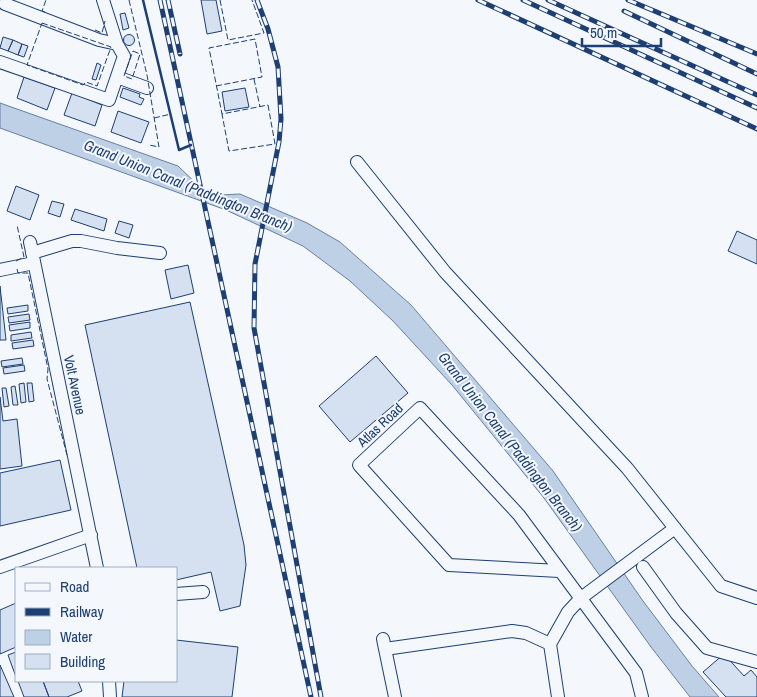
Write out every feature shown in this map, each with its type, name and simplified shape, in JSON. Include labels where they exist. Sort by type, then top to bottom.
[{"type":"street","points":[[0,62],[109,100],[124,56],[117,44],[103,0]]},
{"type":"street","points":[[5,4],[99,40],[117,44]]},
{"type":"street","points":[[117,77],[146,88]]},
{"type":"street","points":[[357,162],[446,272],[627,468],[721,586],[757,598]]},
{"type":"street","points":[[0,270],[32,252],[81,240],[117,248],[160,253]]},
{"type":"street","name":"Volt Avenue","points":[[32,252],[97,567]]},
{"type":"street","name":"Atlas Road","points":[[559,571],[449,565],[360,465],[420,408],[519,515],[559,571],[583,596],[636,673],[642,697]]},
{"type":"street","points":[[558,697],[550,644],[568,612],[583,596],[641,561],[675,528]]},
{"type":"street","points":[[0,567],[91,535]]},
{"type":"street","points":[[641,561],[676,613],[707,648],[757,662]]},
{"type":"street","points":[[178,594],[203,592]]},
{"type":"street","points":[[395,697],[384,644],[512,631],[526,633],[550,644]]},
{"type":"street","points":[[110,682],[110,697]]},
{"type":"water","name":"Grand Union Canal (Paddington Branch)","points":[[0,103],[178,166],[202,189],[220,195],[240,194],[307,223],[340,242],[411,305],[553,471],[643,601],[692,666],[719,697],[690,697],[651,647],[544,498],[452,385],[393,321],[350,281],[303,246],[226,210],[0,128]]},
{"type":"building","points":[[201,0],[216,0],[222,31],[207,34]]},
{"type":"building","points":[[125,13],[129,28],[123,30],[120,14]]},
{"type":"building","points":[[129,34],[135,40],[129,46],[123,40]]},
{"type":"building","points":[[3,37],[13,40],[8,51],[0,48]]},
{"type":"building","points":[[13,40],[22,44],[18,55],[8,51]]},
{"type":"building","points":[[22,44],[28,46],[24,57],[18,55]]},
{"type":"building","points":[[97,63],[101,65],[96,80],[92,79]]},
{"type":"building","points":[[24,77],[55,88],[47,110],[17,98]]},
{"type":"building","points":[[123,88],[140,94],[139,97],[144,99],[141,105],[120,97]]},
{"type":"building","points":[[245,88],[249,107],[225,111],[222,92]]},
{"type":"building","points":[[72,93],[102,105],[95,126],[64,115]]},
{"type":"building","points":[[118,111],[149,122],[141,143],[111,132]]},
{"type":"building","points":[[16,186],[39,195],[30,220],[7,211]]},
{"type":"building","points":[[52,201],[64,204],[60,217],[48,213]]},
{"type":"building","points":[[75,209],[107,219],[104,231],[71,220]]},
{"type":"building","points":[[119,221],[133,225],[129,238],[115,233]]},
{"type":"building","points":[[737,231],[757,240],[757,264],[728,251]]},
{"type":"building","points":[[188,265],[194,293],[171,299],[165,270]]},
{"type":"building","points":[[0,286],[6,340],[0,340]]},
{"type":"building","points":[[190,302],[244,545],[246,565],[240,606],[220,611],[211,572],[178,580],[178,567],[137,567],[85,325]]},
{"type":"building","points":[[28,305],[28,311],[8,314],[7,308]]},
{"type":"building","points":[[29,314],[30,320],[9,323],[8,317]]},
{"type":"building","points":[[30,322],[30,328],[10,331],[9,325]]},
{"type":"building","points":[[31,332],[32,338],[11,341],[11,335]]},
{"type":"building","points":[[33,340],[34,346],[13,349],[12,343]]},
{"type":"building","points":[[376,356],[408,393],[350,442],[319,406]]},
{"type":"building","points":[[22,358],[23,364],[2,367],[1,361]]},
{"type":"building","points":[[24,365],[25,371],[4,374],[3,368]]},
{"type":"building","points":[[24,383],[26,402],[21,403],[19,384]]},
{"type":"building","points":[[27,383],[32,383],[34,401],[29,402]]},
{"type":"building","points":[[15,386],[18,405],[13,405],[11,387]]},
{"type":"building","points":[[2,388],[6,388],[9,406],[4,407]]},
{"type":"building","points":[[0,397],[3,421],[17,419],[22,466],[0,469]]},
{"type":"building","points":[[60,460],[71,510],[0,526],[0,473]]},
{"type":"building","points":[[15,603],[15,647],[0,654],[0,610]]},
{"type":"building","points":[[178,640],[238,647],[232,697],[122,697],[124,682],[178,682]]},
{"type":"building","points":[[15,652],[15,674],[8,655]]},
{"type":"building","points":[[724,654],[744,676],[751,670],[757,677],[757,697],[726,697],[703,672]]},
{"type":"building","points":[[0,665],[14,697],[0,697]]},
{"type":"building","points":[[18,682],[43,682],[49,697],[24,697]]},
{"type":"building","points":[[43,682],[78,682],[82,691],[67,697],[49,697]]},
{"type":"railway","points":[[160,0],[311,697]]},
{"type":"railway","points":[[168,0],[180,54]]},
{"type":"railway","points":[[257,0],[268,29],[278,67],[281,119],[279,142],[255,264],[254,328],[321,697]]},
{"type":"railway","points":[[478,0],[757,129]]},
{"type":"railway","points":[[523,0],[757,108]]},
{"type":"railway","points":[[548,0],[757,95]]},
{"type":"railway","points":[[628,0],[757,54]]},
{"type":"railway","points":[[624,11],[757,74]]},
{"type":"fence","points":[[45,12],[42,11],[46,0]]},
{"type":"fence","points":[[129,0],[147,75],[159,147],[149,145]]},
{"type":"fence","points":[[220,0],[228,40],[264,33],[252,0]]},
{"type":"fence","points":[[95,30],[102,33],[105,21]]},
{"type":"fence","points":[[42,23],[111,47],[97,86],[86,82],[83,85],[27,65],[42,23]]},
{"type":"fence","points":[[216,86],[262,77],[255,39],[209,48],[222,114]]},
{"type":"fence","points":[[133,51],[140,54],[132,79],[124,76],[133,51]]},
{"type":"fence","points":[[254,79],[260,107]]},
{"type":"fence","points":[[268,105],[275,144],[229,151],[222,114],[268,105]]},
{"type":"fence","points":[[154,118],[171,114]]},
{"type":"fence","points":[[16,261],[24,257],[17,225]]},
{"type":"fence","points":[[17,269],[18,273],[28,273],[48,369],[47,379],[67,455]]},
{"type":"wall","points":[[143,0],[179,150],[191,145]]}]
